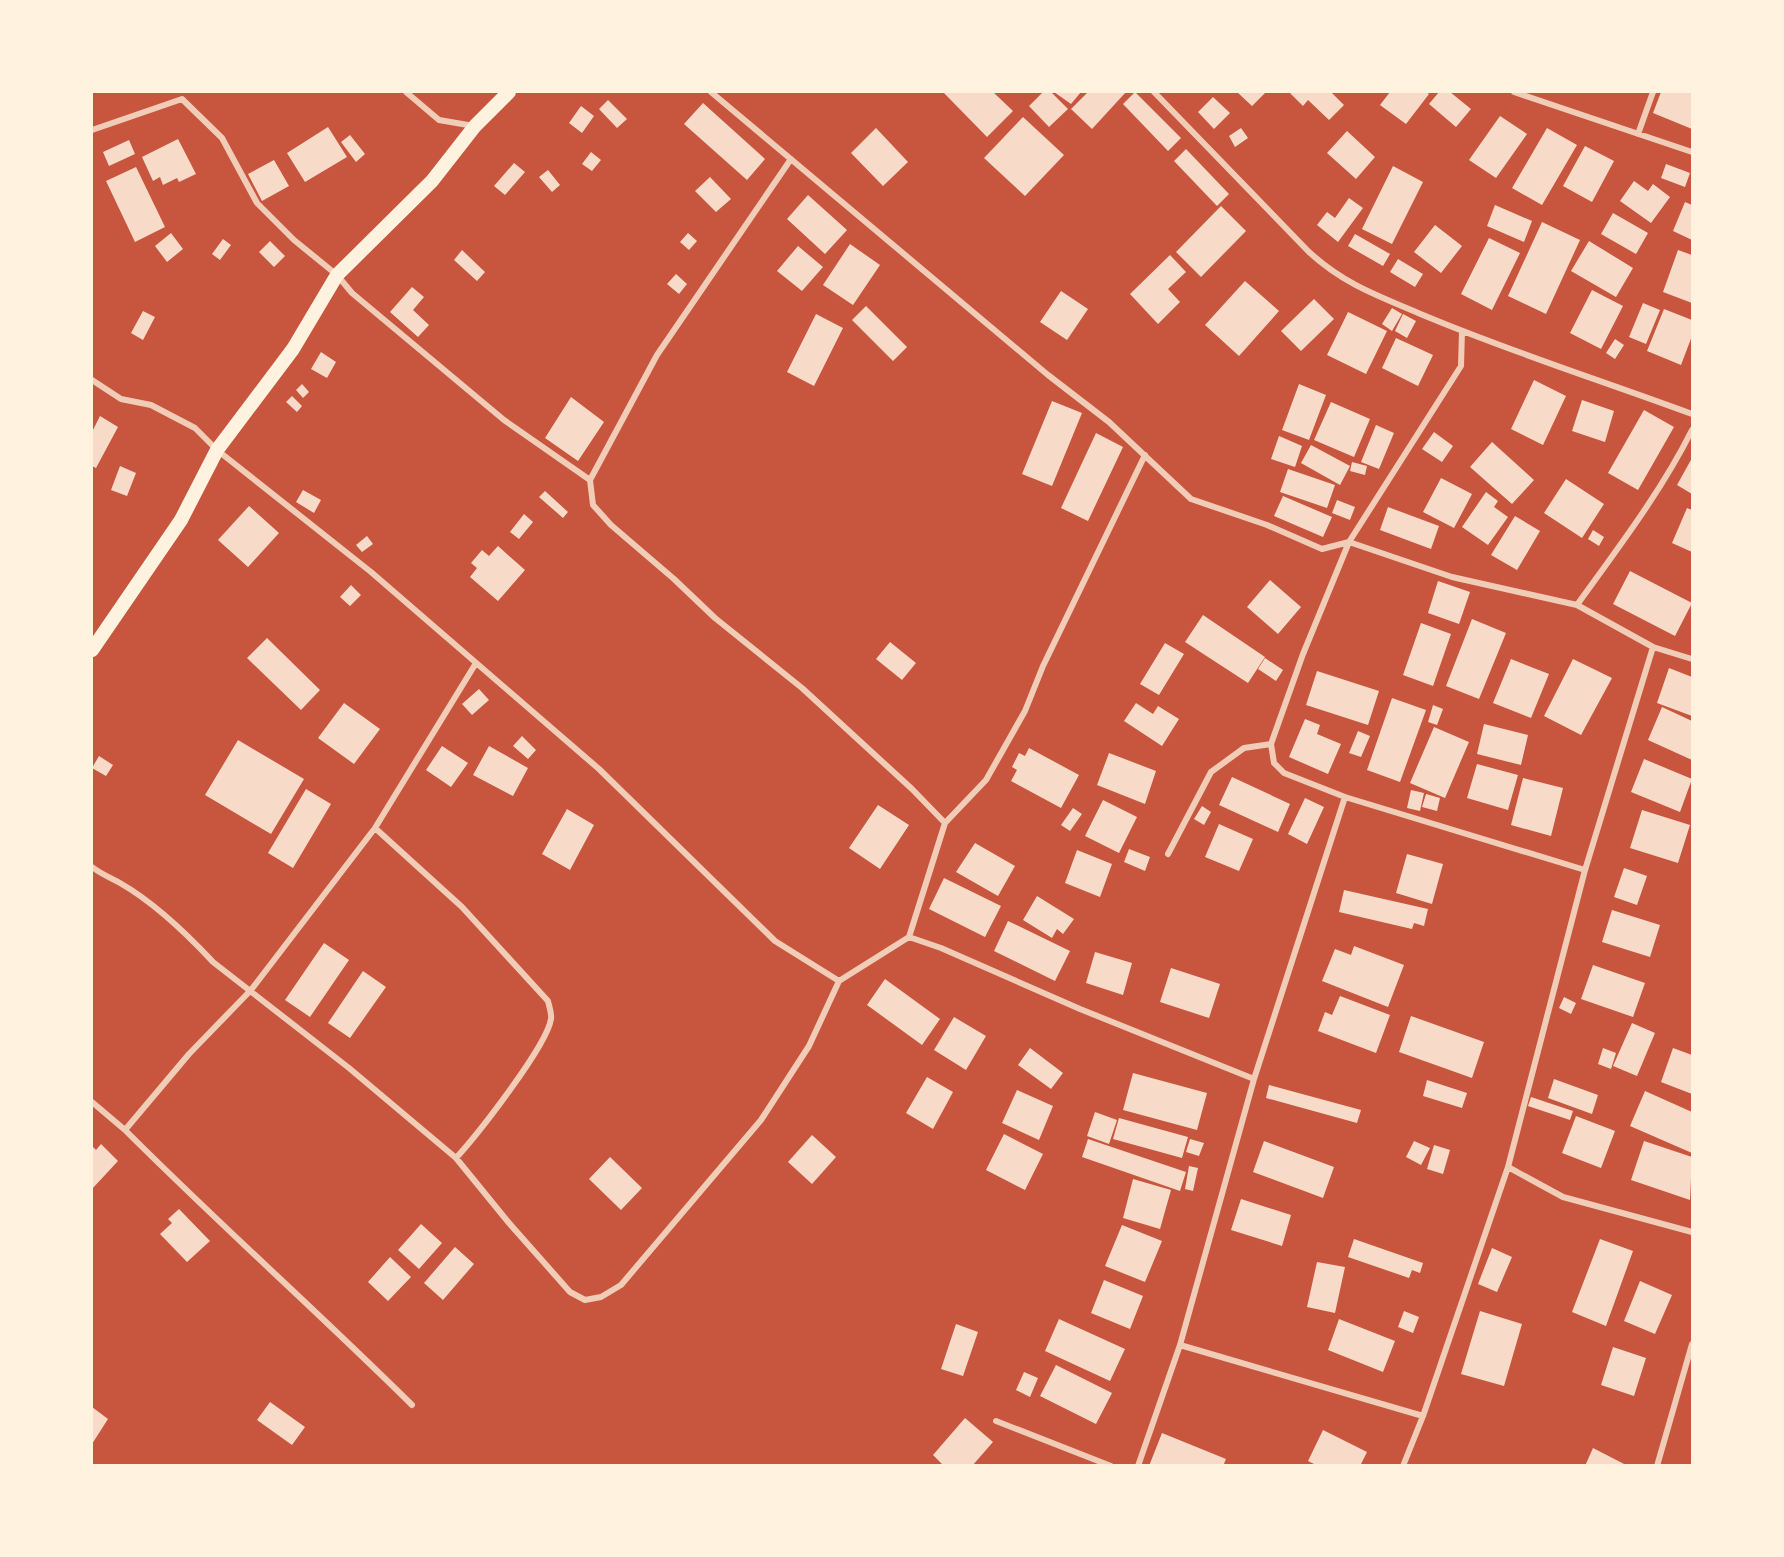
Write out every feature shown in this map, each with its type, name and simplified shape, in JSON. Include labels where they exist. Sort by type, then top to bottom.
[{"type":"main road","points":[[92,650],[181,520],[218,450],[293,349],[337,275],[432,181],[475,126],[509,92]]},
{"type":"street","points":[[180,92],[183,99],[222,138],[257,203],[294,240],[337,275],[352,293],[504,420],[590,480]]},
{"type":"street","points":[[406,92],[439,120],[475,126]]},
{"type":"street","points":[[711,92],[1048,375],[1109,422],[1191,499],[1267,525],[1322,549],[1349,542],[1452,577],[1577,605],[1653,647],[1692,659]]},
{"type":"street","points":[[1154,92],[1329,271],[1351,285],[1462,331],[1692,414]]},
{"type":"street","points":[[1514,92],[1692,152]]},
{"type":"street","points":[[1638,134],[1653,92]]},
{"type":"street","points":[[92,130],[183,99]]},
{"type":"street","points":[[791,159],[657,355],[590,480],[593,505],[610,525],[754,651],[802,688],[912,789],[945,823]]},
{"type":"street","points":[[1462,331],[1461,366],[1349,542],[1303,654],[1271,744],[1274,763],[1284,773],[1346,797],[1585,870]]},
{"type":"street","points":[[92,380],[122,399],[151,405],[195,428],[218,450],[371,572],[599,769],[775,941],[839,981]]},
{"type":"street","points":[[1577,605],[1651,501],[1676,462],[1692,430]]},
{"type":"street","points":[[92,867],[121,883],[152,906],[194,942],[213,962],[385,1097],[456,1158],[570,1292],[585,1300],[601,1297],[621,1285],[639,1266],[761,1120],[809,1046],[839,981],[909,937],[932,857],[945,823],[986,780],[1025,711],[1043,666],[1145,455]]},
{"type":"street","points":[[1403,1466],[1423,1416],[1508,1167],[1585,870],[1653,647]]},
{"type":"street","points":[[125,1130],[189,1054],[251,990],[375,828],[476,663]]},
{"type":"street","points":[[1168,854],[1211,772],[1244,748],[1271,744]]},
{"type":"street","points":[[1138,1466],[1180,1345],[1254,1078],[1346,797]]},
{"type":"street","points":[[375,828],[462,907],[548,1001],[552,1019],[544,1038],[488,1119],[456,1158]]},
{"type":"street","points":[[909,937],[941,948],[1080,1009],[1254,1078]]},
{"type":"street","points":[[92,1102],[125,1130],[195,1200],[317,1311],[412,1405]]},
{"type":"street","points":[[1508,1167],[1563,1197],[1692,1233]]},
{"type":"street","points":[[1657,1466],[1692,1344]]},
{"type":"street","points":[[1180,1345],[1423,1416]]},
{"type":"street","points":[[996,1420],[1111,1466]]},
{"type":"building","points":[[943,92],[993,92],[1013,111],[987,137]]},
{"type":"building","points":[[1043,92],[1051,92],[1068,109],[1049,127],[1029,106]]},
{"type":"building","points":[[1054,92],[1081,92],[1071,104]]},
{"type":"building","points":[[1088,92],[1126,92],[1092,129],[1071,109]]},
{"type":"building","points":[[1135,92],[1181,138],[1168,151],[1123,104]]},
{"type":"building","points":[[1237,92],[1266,92],[1252,106]]},
{"type":"building","points":[[1289,92],[1331,92],[1344,105],[1329,120],[1308,100],[1303,106]]},
{"type":"building","points":[[1390,92],[1426,92],[1429,94],[1406,124],[1380,105]]},
{"type":"building","points":[[1439,92],[1450,92],[1471,109],[1456,127],[1429,104]]},
{"type":"building","points":[[1661,92],[1692,92],[1692,129],[1653,113]]},
{"type":"building","points":[[1213,97],[1230,113],[1214,129],[1198,112]]},
{"type":"building","points":[[608,100],[627,119],[617,128],[599,109]]},
{"type":"building","points":[[703,103],[765,159],[747,180],[684,124]]},
{"type":"building","points":[[581,106],[594,116],[582,133],[569,123]]},
{"type":"building","points":[[1500,116],[1527,134],[1496,178],[1469,160]]},
{"type":"building","points":[[1023,117],[1064,155],[1025,196],[984,158]]},
{"type":"building","points":[[328,127],[347,157],[305,182],[287,153]]},
{"type":"building","points":[[876,128],[908,162],[883,186],[851,153]]},
{"type":"building","points":[[1241,128],[1248,138],[1235,147],[1229,136]]},
{"type":"building","points":[[1547,128],[1577,145],[1542,205],[1512,188]]},
{"type":"building","points":[[1347,131],[1375,157],[1356,179],[1327,153]]},
{"type":"building","points":[[350,135],[365,154],[356,162],[341,142]]},
{"type":"building","points":[[178,139],[196,174],[179,182],[177,178],[163,185],[160,177],[153,181],[142,157]]},
{"type":"building","points":[[129,140],[135,154],[109,166],[103,152]]},
{"type":"building","points":[[1585,146],[1614,161],[1592,202],[1563,186]]},
{"type":"building","points":[[1186,149],[1229,194],[1217,206],[1174,161]]},
{"type":"building","points":[[591,152],[601,160],[592,171],[582,164]]},
{"type":"building","points":[[274,160],[289,186],[262,201],[248,174]]},
{"type":"building","points":[[514,163],[525,172],[505,195],[494,186]]},
{"type":"building","points":[[1666,164],[1690,173],[1685,187],[1661,178]]},
{"type":"building","points":[[1393,166],[1423,182],[1392,244],[1362,229]]},
{"type":"building","points":[[136,167],[165,227],[135,242],[106,181]]},
{"type":"building","points":[[548,170],[560,185],[552,192],[539,177]]},
{"type":"building","points":[[710,177],[731,199],[716,212],[695,191]]},
{"type":"building","points":[[1634,181],[1648,191],[1653,184],[1670,197],[1651,223],[1620,201]]},
{"type":"building","points":[[808,195],[847,230],[825,254],[787,219]]},
{"type":"building","points":[[1349,198],[1363,208],[1338,242],[1317,225],[1327,212],[1335,218]]},
{"type":"building","points":[[1685,202],[1692,205],[1692,240],[1673,231]]},
{"type":"building","points":[[1495,205],[1532,221],[1524,242],[1487,226]]},
{"type":"building","points":[[1221,206],[1246,231],[1201,277],[1176,252]]},
{"type":"building","points":[[1613,213],[1648,233],[1636,254],[1601,234]]},
{"type":"building","points":[[1542,222],[1580,240],[1546,314],[1508,296]]},
{"type":"building","points":[[1435,225],[1462,246],[1441,273],[1414,252]]},
{"type":"building","points":[[171,233],[183,249],[167,262],[155,246]]},
{"type":"building","points":[[688,233],[697,241],[689,250],[680,242]]},
{"type":"building","points":[[1355,234],[1390,254],[1383,266],[1348,246]]},
{"type":"building","points":[[1489,238],[1520,253],[1492,310],[1461,294]]},
{"type":"building","points":[[223,239],[231,245],[220,260],[212,254]]},
{"type":"building","points":[[270,241],[285,256],[274,267],[259,252]]},
{"type":"building","points":[[1589,241],[1633,268],[1616,297],[1571,271]]},
{"type":"building","points":[[850,244],[880,265],[853,305],[823,285]]},
{"type":"building","points":[[798,246],[823,267],[802,291],[777,271]]},
{"type":"building","points":[[462,250],[485,272],[477,281],[454,260]]},
{"type":"building","points":[[1678,250],[1692,255],[1692,303],[1663,292]]},
{"type":"building","points":[[1170,255],[1186,272],[1168,289],[1180,302],[1158,324],[1130,294]]},
{"type":"building","points":[[1398,259],[1423,274],[1415,287],[1390,272]]},
{"type":"building","points":[[676,274],[687,284],[679,294],[667,284]]},
{"type":"building","points":[[1245,281],[1279,311],[1239,356],[1205,325]]},
{"type":"building","points":[[412,287],[424,297],[413,310],[429,325],[418,337],[390,312]]},
{"type":"building","points":[[1592,290],[1623,306],[1601,349],[1570,333]]},
{"type":"building","points":[[1061,291],[1088,309],[1067,340],[1040,322]]},
{"type":"building","points":[[1314,299],[1334,319],[1301,351],[1281,331]]},
{"type":"building","points":[[1643,303],[1660,310],[1646,344],[1629,337]]},
{"type":"building","points":[[866,306],[907,347],[893,361],[852,320]]},
{"type":"building","points":[[1392,308],[1402,314],[1392,331],[1382,324]]},
{"type":"building","points":[[1664,309],[1692,320],[1692,336],[1681,365],[1647,351]]},
{"type":"building","points":[[143,311],[155,317],[143,340],[131,333]]},
{"type":"building","points":[[1348,312],[1387,331],[1366,374],[1327,355]]},
{"type":"building","points":[[816,314],[843,328],[814,386],[787,372]]},
{"type":"building","points":[[1403,314],[1416,321],[1407,338],[1395,331]]},
{"type":"building","points":[[1396,338],[1433,355],[1418,386],[1382,368]]},
{"type":"building","points":[[1615,339],[1624,345],[1615,359],[1606,353]]},
{"type":"building","points":[[321,352],[336,362],[327,378],[311,369]]},
{"type":"building","points":[[1534,380],[1566,396],[1543,445],[1511,429]]},
{"type":"building","points":[[302,384],[309,392],[303,398],[296,390]]},
{"type":"building","points":[[1299,384],[1326,395],[1309,440],[1282,430]]},
{"type":"building","points":[[292,396],[302,406],[297,412],[286,402]]},
{"type":"building","points":[[571,397],[604,422],[578,461],[545,438]]},
{"type":"building","points":[[1582,400],[1614,411],[1605,442],[1572,431]]},
{"type":"building","points":[[1052,401],[1082,413],[1052,486],[1022,474]]},
{"type":"building","points":[[1331,402],[1370,419],[1354,457],[1314,440]]},
{"type":"building","points":[[1644,410],[1674,427],[1638,490],[1608,473]]},
{"type":"building","points":[[100,416],[118,427],[96,468],[92,466],[92,432]]},
{"type":"building","points":[[1376,425],[1394,433],[1379,469],[1361,462]]},
{"type":"building","points":[[1434,432],[1453,446],[1442,462],[1422,449]]},
{"type":"building","points":[[1096,433],[1123,447],[1088,521],[1061,508]]},
{"type":"building","points":[[1279,436],[1302,446],[1295,467],[1271,459]]},
{"type":"building","points":[[1492,442],[1534,480],[1512,504],[1470,467]]},
{"type":"building","points":[[1311,445],[1350,466],[1340,485],[1301,463]]},
{"type":"building","points":[[1692,458],[1692,494],[1677,485]]},
{"type":"building","points":[[1352,462],[1367,466],[1365,475],[1350,471]]},
{"type":"building","points":[[120,466],[136,473],[127,496],[111,490]]},
{"type":"building","points":[[1288,469],[1335,485],[1327,508],[1280,492]]},
{"type":"building","points":[[1441,478],[1472,494],[1454,528],[1423,512]]},
{"type":"building","points":[[1566,479],[1604,504],[1582,538],[1544,513]]},
{"type":"building","points":[[303,490],[321,500],[314,513],[296,502]]},
{"type":"building","points":[[545,491],[568,512],[563,518],[539,497]]},
{"type":"building","points":[[1486,492],[1498,501],[1494,507],[1508,517],[1488,545],[1462,527]]},
{"type":"building","points":[[1283,496],[1332,517],[1323,537],[1274,516]]},
{"type":"building","points":[[1337,500],[1355,507],[1350,520],[1332,513]]},
{"type":"building","points":[[249,506],[279,533],[248,567],[218,540]]},
{"type":"building","points":[[1388,507],[1439,526],[1431,549],[1380,530]]},
{"type":"building","points":[[1687,508],[1692,510],[1692,552],[1672,543]]},
{"type":"building","points":[[524,514],[533,522],[519,539],[510,532]]},
{"type":"building","points":[[1515,516],[1540,531],[1517,570],[1491,555]]},
{"type":"building","points":[[1593,530],[1604,537],[1599,546],[1588,539]]},
{"type":"building","points":[[367,536],[373,544],[362,552],[356,545]]},
{"type":"building","points":[[498,546],[525,570],[498,601],[470,577],[477,568],[471,563],[482,550],[489,556]]},
{"type":"building","points":[[1630,571],[1692,603],[1675,636],[1613,604]]},
{"type":"building","points":[[1270,580],[1301,607],[1278,634],[1247,607]]},
{"type":"building","points":[[1438,581],[1470,592],[1459,624],[1428,613]]},
{"type":"building","points":[[351,585],[361,595],[350,606],[340,597]]},
{"type":"building","points":[[1203,615],[1265,657],[1248,683],[1185,642]]},
{"type":"building","points":[[1472,619],[1506,633],[1479,699],[1446,686]]},
{"type":"building","points":[[1421,623],[1451,634],[1433,686],[1403,675]]},
{"type":"building","points":[[267,638],[320,690],[301,710],[247,658]]},
{"type":"building","points":[[890,642],[916,663],[902,680],[876,659]]},
{"type":"building","points":[[1165,643],[1184,654],[1159,695],[1140,684]]},
{"type":"building","points":[[1265,658],[1283,670],[1276,681],[1258,669]]},
{"type":"building","points":[[1511,659],[1549,674],[1531,718],[1493,703]]},
{"type":"building","points":[[1573,659],[1612,678],[1581,735],[1544,716]]},
{"type":"building","points":[[1669,668],[1692,677],[1692,716],[1657,703]]},
{"type":"building","points":[[1317,671],[1379,691],[1368,725],[1306,705]]},
{"type":"building","points":[[479,689],[489,700],[472,715],[462,704]]},
{"type":"building","points":[[1392,698],[1426,710],[1400,782],[1367,770]]},
{"type":"building","points":[[344,703],[380,729],[354,764],[318,738]]},
{"type":"building","points":[[1136,703],[1153,714],[1158,706],[1179,719],[1162,746],[1124,721]]},
{"type":"building","points":[[1433,705],[1443,709],[1437,725],[1428,722]]},
{"type":"building","points":[[1662,707],[1692,721],[1692,760],[1648,740]]},
{"type":"building","points":[[1305,719],[1320,725],[1317,734],[1341,744],[1328,774],[1289,757]]},
{"type":"building","points":[[1484,724],[1528,735],[1521,765],[1477,754]]},
{"type":"building","points":[[1434,727],[1469,742],[1445,798],[1410,783]]},
{"type":"building","points":[[1358,731],[1370,736],[1361,757],[1349,753]]},
{"type":"building","points":[[522,736],[536,750],[528,759],[513,746]]},
{"type":"building","points":[[238,740],[304,779],[271,834],[205,795]]},
{"type":"building","points":[[442,746],[468,763],[451,787],[426,770]]},
{"type":"building","points":[[489,746],[528,768],[513,796],[473,775]]},
{"type":"building","points":[[1029,748],[1079,775],[1061,808],[1011,781],[1017,770],[1012,767],[1019,753],[1025,756]]},
{"type":"building","points":[[1109,753],[1156,771],[1145,804],[1097,785]]},
{"type":"building","points":[[99,756],[113,765],[106,776],[92,768]]},
{"type":"building","points":[[1644,759],[1692,779],[1680,812],[1631,792]]},
{"type":"building","points":[[1477,764],[1518,775],[1508,810],[1467,798]]},
{"type":"building","points":[[1232,777],[1290,804],[1278,832],[1219,805]]},
{"type":"building","points":[[1523,778],[1563,788],[1551,836],[1511,825]]},
{"type":"building","points":[[306,789],[331,804],[293,868],[268,853]]},
{"type":"building","points":[[1411,790],[1424,793],[1420,811],[1407,808]]},
{"type":"building","points":[[1426,794],[1440,798],[1437,811],[1422,807]]},
{"type":"building","points":[[1305,798],[1324,807],[1307,844],[1288,834]]},
{"type":"building","points":[[1103,800],[1137,817],[1119,853],[1085,836]]},
{"type":"building","points":[[878,805],[909,825],[880,869],[849,848]]},
{"type":"building","points":[[1202,806],[1211,812],[1204,825],[1194,819]]},
{"type":"building","points":[[1073,808],[1082,814],[1070,831],[1061,825]]},
{"type":"building","points":[[567,809],[594,825],[570,870],[542,854]]},
{"type":"building","points":[[1642,810],[1690,825],[1678,863],[1630,848]]},
{"type":"building","points":[[1219,824],[1253,839],[1239,871],[1205,857]]},
{"type":"building","points":[[975,843],[1015,866],[998,896],[956,872]]},
{"type":"building","points":[[1129,849],[1150,857],[1145,871],[1124,862]]},
{"type":"building","points":[[1077,850],[1112,864],[1100,897],[1065,883]]},
{"type":"building","points":[[1407,854],[1443,864],[1432,904],[1396,893]]},
{"type":"building","points":[[1624,868],[1647,876],[1637,905],[1614,897]]},
{"type":"building","points":[[944,878],[1001,906],[985,937],[929,909]]},
{"type":"building","points":[[1344,890],[1428,909],[1424,926],[1414,923],[1412,929],[1339,912]]},
{"type":"building","points":[[1037,896],[1074,919],[1063,934],[1057,929],[1052,938],[1023,920]]},
{"type":"building","points":[[1612,910],[1660,925],[1650,957],[1602,942]]},
{"type":"building","points":[[1008,921],[1070,951],[1055,981],[994,951]]},
{"type":"building","points":[[324,943],[349,960],[310,1017],[285,1000]]},
{"type":"building","points":[[1354,946],[1404,965],[1388,1007],[1322,981],[1335,949],[1351,955]]},
{"type":"building","points":[[1095,952],[1132,963],[1123,995],[1086,983]]},
{"type":"building","points":[[1593,965],[1645,983],[1633,1017],[1581,999]]},
{"type":"building","points":[[1171,968],[1220,984],[1209,1018],[1160,1002]]},
{"type":"building","points":[[363,971],[386,987],[350,1038],[328,1023]]},
{"type":"building","points":[[885,979],[940,1019],[922,1045],[867,1005]]},
{"type":"building","points":[[1340,996],[1390,1015],[1376,1053],[1318,1031],[1325,1012],[1332,1015]]},
{"type":"building","points":[[1564,997],[1576,1003],[1571,1014],[1559,1008]]},
{"type":"building","points":[[1411,1016],[1484,1042],[1472,1078],[1399,1052]]},
{"type":"building","points":[[954,1017],[986,1036],[966,1070],[934,1050]]},
{"type":"building","points":[[1632,1023],[1655,1033],[1637,1076],[1613,1066]]},
{"type":"building","points":[[1030,1048],[1063,1073],[1051,1089],[1018,1065]]},
{"type":"building","points":[[1603,1048],[1616,1053],[1611,1069],[1598,1064]]},
{"type":"building","points":[[1673,1048],[1692,1055],[1692,1094],[1661,1082]]},
{"type":"building","points":[[1133,1073],[1207,1093],[1197,1130],[1123,1110]]},
{"type":"building","points":[[927,1077],[953,1092],[933,1129],[906,1113]]},
{"type":"building","points":[[1554,1079],[1598,1095],[1592,1114],[1548,1098]]},
{"type":"building","points":[[1427,1080],[1467,1093],[1462,1108],[1423,1096]]},
{"type":"building","points":[[1269,1085],[1361,1110],[1357,1123],[1266,1098]]},
{"type":"building","points":[[1017,1090],[1053,1106],[1039,1140],[1002,1123]]},
{"type":"building","points":[[1645,1091],[1692,1112],[1692,1153],[1630,1126]]},
{"type":"building","points":[[1531,1097],[1573,1111],[1570,1120],[1528,1106]]},
{"type":"building","points":[[1095,1112],[1117,1120],[1109,1144],[1087,1136]]},
{"type":"building","points":[[1576,1116],[1615,1131],[1601,1168],[1562,1153]]},
{"type":"building","points":[[1119,1118],[1188,1137],[1182,1158],[1113,1139]]},
{"type":"building","points":[[1004,1134],[1043,1154],[1025,1190],[986,1170]]},
{"type":"building","points":[[812,1135],[836,1157],[812,1184],[788,1162]]},
{"type":"building","points":[[1088,1139],[1186,1172],[1180,1191],[1082,1157]]},
{"type":"building","points":[[1190,1139],[1204,1143],[1199,1156],[1186,1152]]},
{"type":"building","points":[[1264,1141],[1334,1167],[1323,1198],[1253,1172]]},
{"type":"building","points":[[1414,1141],[1430,1148],[1421,1165],[1406,1157]]},
{"type":"building","points":[[1644,1141],[1692,1157],[1690,1200],[1631,1180]]},
{"type":"building","points":[[101,1144],[118,1161],[92,1189],[92,1146],[96,1150]]},
{"type":"building","points":[[1434,1145],[1450,1150],[1443,1174],[1427,1169]]},
{"type":"building","points":[[610,1157],[642,1188],[621,1210],[589,1179]]},
{"type":"building","points":[[1189,1166],[1198,1168],[1193,1191],[1185,1189]]},
{"type":"building","points":[[1133,1179],[1171,1190],[1160,1229],[1123,1218]]},
{"type":"building","points":[[1241,1199],[1291,1215],[1282,1246],[1231,1230]]},
{"type":"building","points":[[179,1209],[210,1241],[187,1262],[160,1234],[172,1223],[168,1219]]},
{"type":"building","points":[[421,1224],[442,1243],[419,1269],[398,1250]]},
{"type":"building","points":[[1122,1225],[1162,1241],[1145,1282],[1105,1266]]},
{"type":"building","points":[[1354,1239],[1423,1263],[1420,1273],[1412,1270],[1409,1278],[1348,1257]]},
{"type":"building","points":[[1600,1239],[1633,1251],[1606,1326],[1572,1312]]},
{"type":"building","points":[[455,1247],[474,1264],[443,1300],[424,1283]]},
{"type":"building","points":[[1492,1248],[1512,1257],[1497,1292],[1478,1284]]},
{"type":"building","points":[[390,1257],[411,1277],[388,1301],[368,1282]]},
{"type":"building","points":[[1317,1262],[1345,1267],[1335,1313],[1307,1307]]},
{"type":"building","points":[[1104,1280],[1143,1296],[1130,1329],[1091,1313]]},
{"type":"building","points":[[1640,1281],[1672,1295],[1655,1334],[1624,1321]]},
{"type":"building","points":[[1404,1311],[1419,1317],[1413,1333],[1398,1327]]},
{"type":"building","points":[[1480,1311],[1522,1324],[1504,1386],[1461,1374]]},
{"type":"building","points":[[1059,1319],[1125,1349],[1110,1381],[1045,1351]]},
{"type":"building","points":[[1339,1319],[1395,1341],[1383,1372],[1328,1350]]},
{"type":"building","points":[[956,1324],[978,1332],[963,1376],[941,1369]]},
{"type":"building","points":[[1613,1347],[1646,1358],[1634,1396],[1601,1385]]},
{"type":"building","points":[[1056,1365],[1112,1393],[1096,1424],[1040,1396]]},
{"type":"building","points":[[1024,1372],[1038,1378],[1030,1397],[1016,1390]]},
{"type":"building","points":[[270,1402],[305,1427],[292,1445],[257,1420]]},
{"type":"building","points":[[92,1407],[108,1419],[92,1444]]},
{"type":"building","points":[[965,1418],[993,1442],[972,1466],[944,1466],[933,1455]]},
{"type":"building","points":[[1323,1430],[1367,1452],[1360,1466],[1318,1466],[1308,1461]]},
{"type":"building","points":[[1162,1433],[1226,1459],[1223,1466],[1149,1466]]},
{"type":"building","points":[[1593,1448],[1628,1466],[1585,1466]]}]
